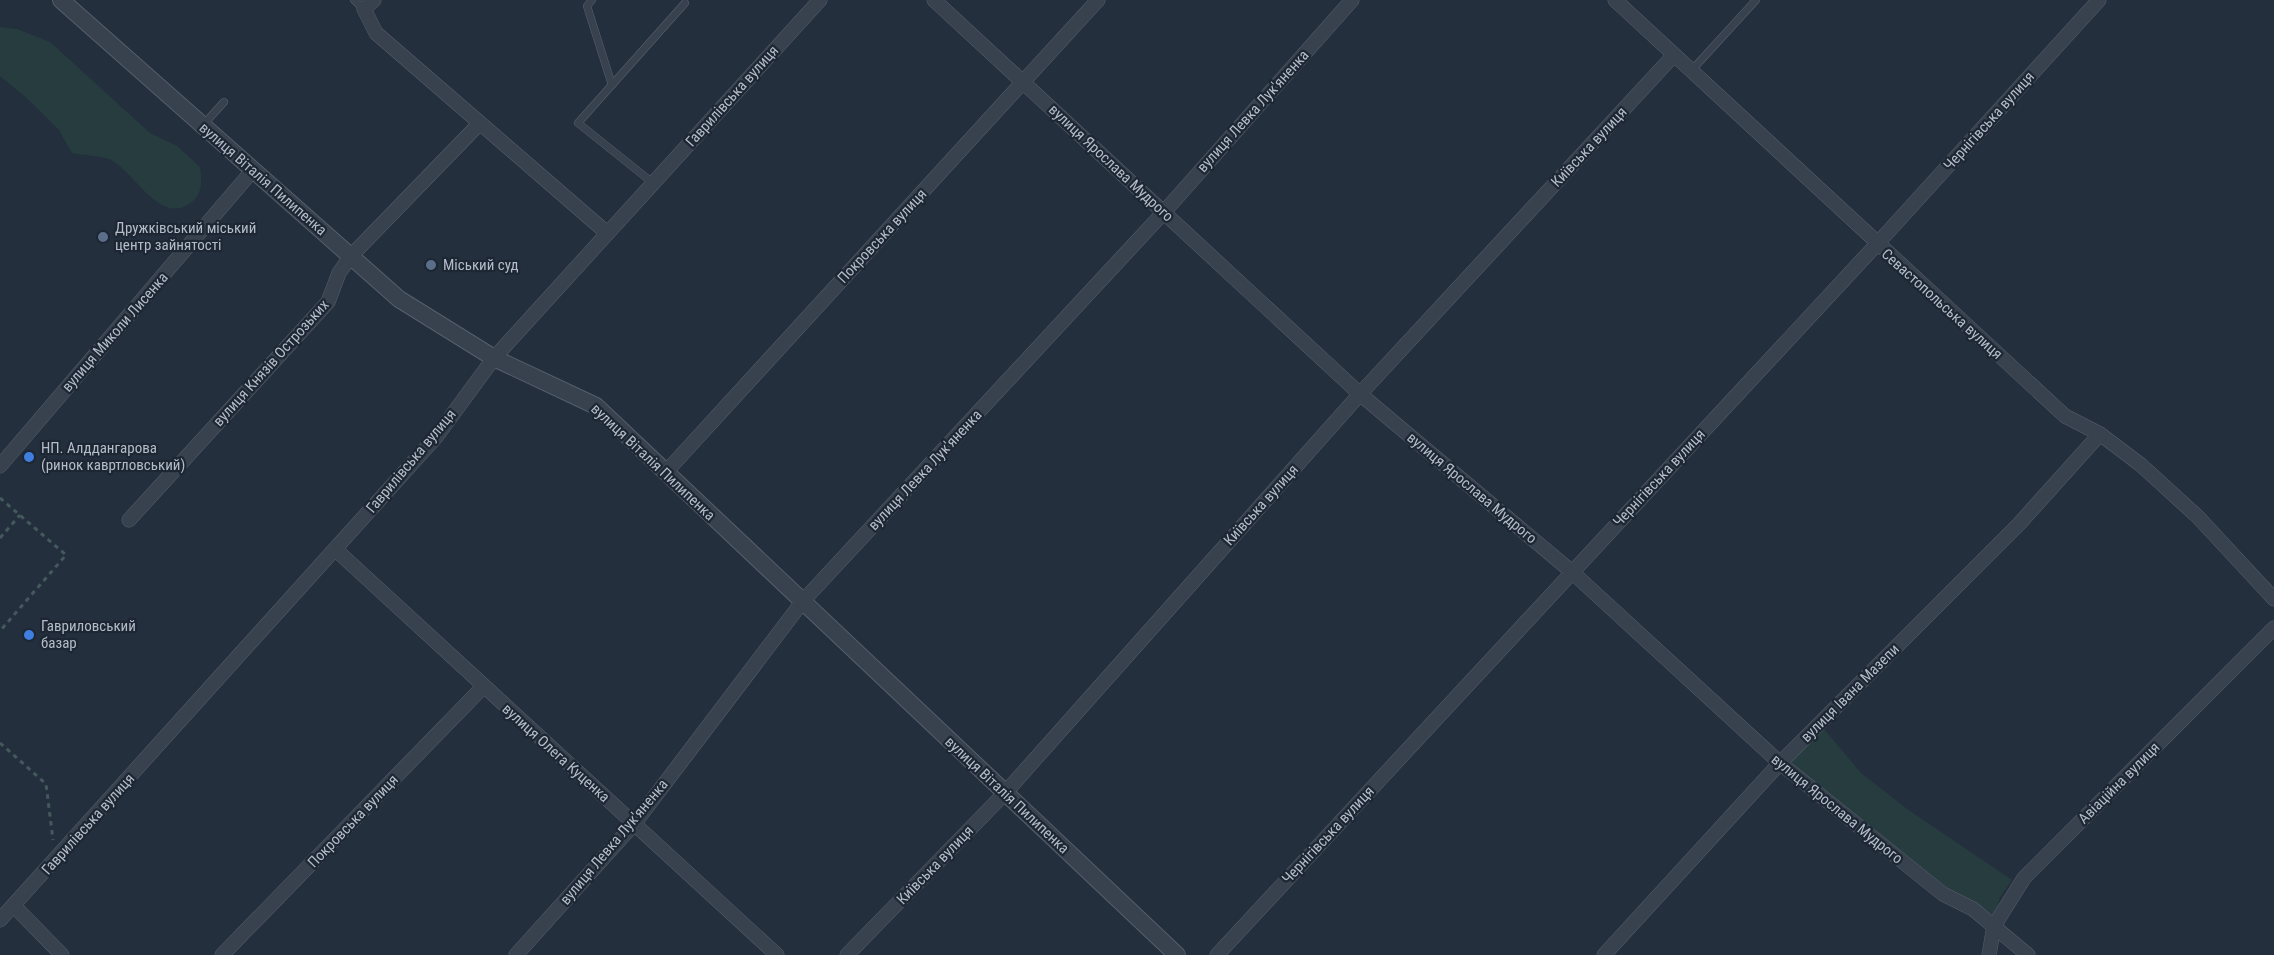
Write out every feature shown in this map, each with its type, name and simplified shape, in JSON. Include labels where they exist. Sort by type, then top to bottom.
[{"type":"street","name":"вулиця Віталія Пилипенка","points":[[61,0],[399,299],[494,358],[596,406],[1177,955]]},
{"type":"street","name":"Гаврилівська вулиця","points":[[0,921],[436,437],[494,358],[820,0]]},
{"type":"street","name":"вулиця Ярослава Мудрого","points":[[934,0],[1360,394],[1572,572],[1780,763],[1943,894],[1973,909],[2028,955]]},
{"type":"street","name":"Покровська вулиця","points":[[666,472],[1098,0]]},
{"type":"street","name":"вулиця Левка Лук'яненка","points":[[516,955],[634,824],[803,601],[1164,212],[1352,0]]},
{"type":"street","name":"Севастопольська вулиця","points":[[1615,0],[2065,416],[2100,434],[2141,465],[2198,517],[2274,599]]},
{"type":"street","name":"Чернігівська вулиця","points":[[1217,955],[1877,244],[2099,0]]},
{"type":"street","points":[[364,3],[376,33],[607,233]]},
{"type":"street","name":"Київська вулиця","points":[[847,955],[1005,793],[1360,394],[1674,55]]},
{"type":"street","name":"вулиця Князів Острозьких","points":[[129,520],[328,302],[339,273],[351,256],[480,123]]},
{"type":"street","name":"вулиця Миколи Лисенка","points":[[0,466],[253,170]]},
{"type":"street","name":"вулиця Івана Мазепи","points":[[1604,955],[1780,763],[2019,524],[2100,434]]},
{"type":"street","name":"вулиця Олега Куценка","points":[[335,549],[777,955]]},
{"type":"street","name":"Авіаційна вулиця","points":[[1989,955],[1994,926],[2024,878],[2274,628]]},
{"type":"street","name":"Покровська вулиця","points":[[222,955],[483,687]]},
{"type":"street","points":[[14,906],[62,955]]},
{"type":"lane","points":[[592,0],[587,6],[612,85]]},
{"type":"lane","points":[[1691,71],[1756,0]]},
{"type":"lane","points":[[653,183],[578,123],[685,3]]},
{"type":"lane","points":[[202,126],[224,102]]},
{"type":"path","points":[[0,498],[66,555],[0,631]]},
{"type":"path","points":[[0,538],[20,515]]},
{"type":"path","points":[[0,743],[46,784],[55,860]]},
{"type":"green space","points":[[0,27],[17,29],[50,42],[150,133],[177,146],[200,167],[201,188],[197,197],[189,204],[178,208],[168,207],[148,194],[113,161],[72,153],[59,130],[29,100],[0,76]]},
{"type":"green space","points":[[1823,728],[1861,773],[1907,809],[2012,880],[2000,897],[1995,916],[1946,889],[1787,762]]},
{"type":"place","name":"Дружківський міський центр зайнятості","points":[[103,237]]},
{"type":"place","name":"Міський суд","points":[[431,265]]},
{"type":"place","name":"НП. Алддангарова (ринок кавртловський)","points":[[29,457]]},
{"type":"place","name":"Гавриловський базар","points":[[29,635]]}]
